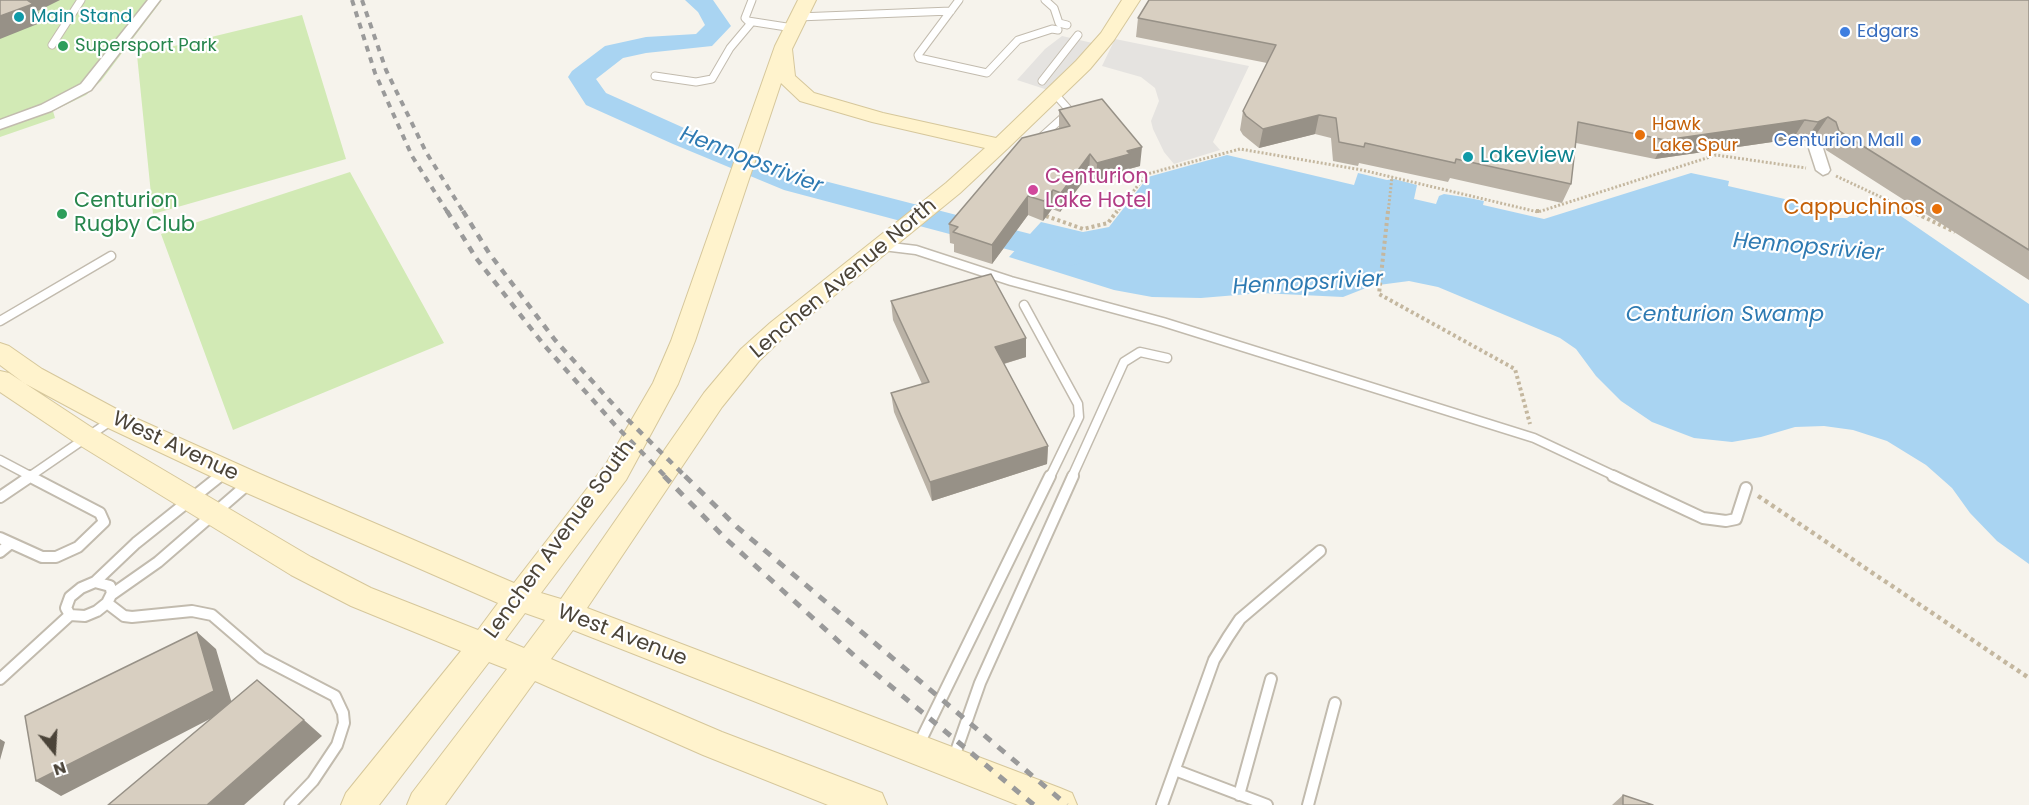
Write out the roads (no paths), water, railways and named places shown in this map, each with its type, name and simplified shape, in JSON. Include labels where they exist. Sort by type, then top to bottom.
[{"type":"main road","name":"Lenchen Avenue South","points":[[358,805],[616,472],[666,384],[683,341],[784,46],[807,0]]},
{"type":"main road","name":"Lenchen Avenue North","points":[[424,805],[567,614],[713,400],[750,355],[881,244],[1004,146],[1048,87],[1083,65],[1108,36],[1131,0]]},
{"type":"main road","points":[[784,46],[786,78],[807,97],[868,115],[1004,146]]},
{"type":"main road","points":[[953,133],[988,127],[1022,117],[1048,87]]},
{"type":"main road","name":"West Avenue","points":[[0,352],[33,376],[113,419],[518,598],[567,614],[1060,805]]},
{"type":"main road","name":"West Avenue","points":[[0,380],[86,436],[301,566],[361,597],[529,664],[714,744],[870,805]]},
{"type":"street","points":[[0,125],[46,108],[86,87],[154,0]]},
{"type":"street","points":[[1814,142],[1823,170]]},
{"type":"lane","points":[[52,45],[81,0]]},
{"type":"lane","points":[[752,0],[745,18],[752,23],[796,23],[951,11]]},
{"type":"lane","points":[[959,0],[918,55],[919,58],[987,73],[993,70],[1018,40],[1052,29],[1058,30]]},
{"type":"lane","points":[[1045,0],[1054,8],[1059,23],[1067,25]]},
{"type":"lane","points":[[655,76],[696,82],[712,80],[730,48],[752,23]]},
{"type":"lane","points":[[1032,145],[1070,111],[1048,87],[1078,35]]},
{"type":"lane","points":[[881,244],[916,250],[1011,281],[1163,322],[1534,438],[1702,518],[1726,521],[1736,519],[1746,488]]},
{"type":"lane","points":[[0,321],[111,256]]},
{"type":"lane","points":[[917,748],[1079,417],[1078,404],[1024,305]]},
{"type":"lane","points":[[952,762],[980,683],[1124,362],[1140,352],[1167,358]]},
{"type":"lane","points":[[0,497],[113,419]]},
{"type":"lane","points":[[0,460],[100,513],[104,522],[78,547],[56,557],[42,557],[0,538]]},
{"type":"lane","points":[[70,615],[66,608],[70,597],[81,588],[95,582],[136,543],[191,498],[238,476]]},
{"type":"lane","points":[[0,679],[70,615],[85,616],[97,611],[109,599],[151,568],[214,513],[238,476]]},
{"type":"lane","points":[[0,552],[11,543]]},
{"type":"lane","points":[[1162,805],[1214,660],[1228,637],[1240,620],[1320,551]]},
{"type":"lane","points":[[95,582],[110,585],[109,599],[124,616],[192,611],[212,615],[262,658],[334,696],[343,713],[344,723],[337,745],[313,781],[290,805]]},
{"type":"lane","points":[[1239,795],[1271,679]]},
{"type":"lane","points":[[1308,805],[1335,703]]},
{"type":"lane","points":[[1175,770],[1267,805]]},
{"type":"water","name":"Centurion Swamp","points":[[1227,155],[1354,185],[1358,173],[1387,180],[1394,179],[1417,185],[1414,199],[1436,204],[1439,196],[1444,194],[1464,197],[1484,201],[1483,205],[1544,219],[1691,173],[1729,181],[1728,186],[1789,200],[1809,212],[1834,218],[1847,218],[1860,209],[1895,212],[2029,304],[2029,564],[1997,541],[1970,513],[1952,488],[1926,465],[1887,441],[1853,430],[1824,426],[1795,427],[1761,437],[1732,442],[1694,438],[1652,422],[1621,401],[1596,376],[1576,349],[1560,338],[1438,287],[1409,281],[1371,286],[1343,297],[1261,293],[1201,298],[1152,297],[1114,290],[1009,257],[1041,222],[1083,232],[1109,227],[1148,177]]},
{"type":"waterway","name":"Hennopsrivier","points":[[697,0],[708,8],[718,26],[703,41],[646,45],[614,52],[581,77],[596,99],[683,138],[795,183],[1070,255]]},
{"type":"railway","points":[[352,0],[375,73],[412,156],[448,213]]},
{"type":"railway","points":[[362,0],[386,70],[426,152],[464,213]]},
{"type":"railway","points":[[447,211],[476,258],[544,345],[615,425],[666,477]]},
{"type":"railway","points":[[463,211],[489,253],[555,340],[621,413],[686,477]]},
{"type":"railway","points":[[664,476],[726,539],[858,659],[1034,805]]},
{"type":"railway","points":[[685,476],[737,527],[1067,805]]},
{"type":"place","name":"Main Stand","points":[[19,17]]},
{"type":"place","name":"Edgars","points":[[1845,32]]},
{"type":"place","name":"Supersport Park","points":[[63,46]]},
{"type":"place","name":"Hawk Lake Spur","points":[[1640,135]]},
{"type":"place","name":"Centurion Mall","points":[[1916,141]]},
{"type":"place","name":"Lakeview","points":[[1468,157]]},
{"type":"place","name":"Centurion Lake Hotel","points":[[1033,190]]},
{"type":"place","name":"Cappuchinos","points":[[1937,209]]},
{"type":"place","name":"Centurion Rugby Club","points":[[62,214]]}]
